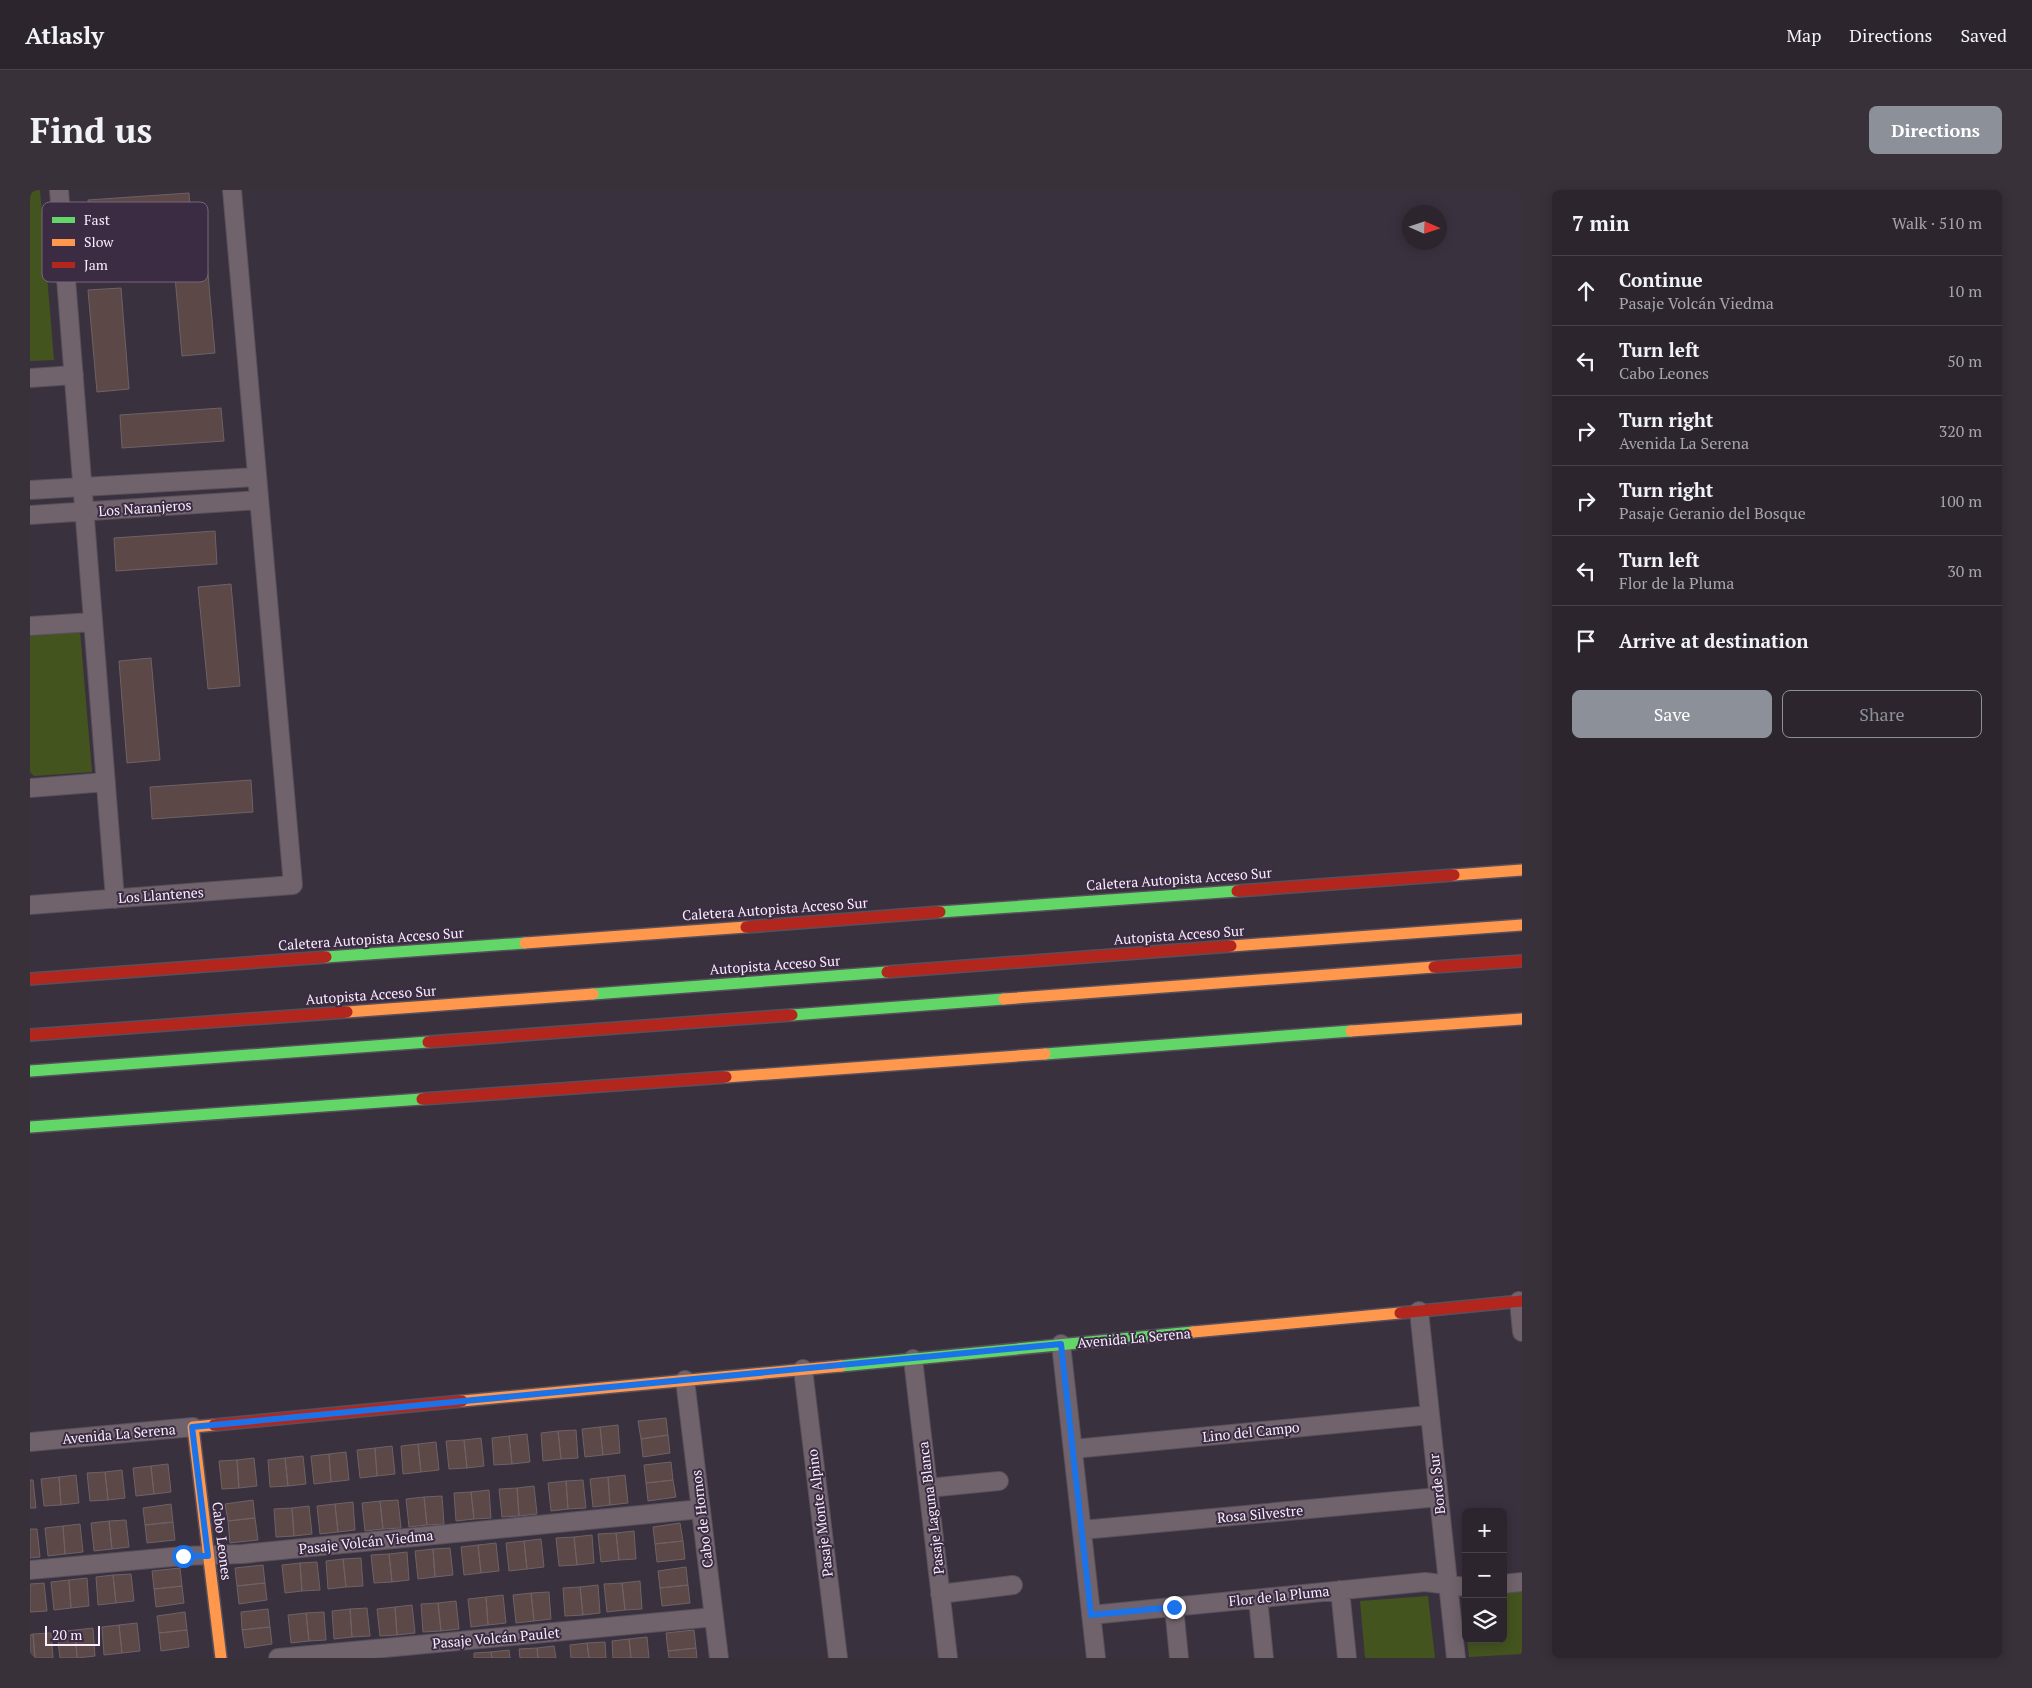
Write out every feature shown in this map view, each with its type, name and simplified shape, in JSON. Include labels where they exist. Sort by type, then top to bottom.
[{"type":"main road","name":"Caletera Autopista Acceso Sur","points":[[30,979],[1522,870]]},
{"type":"main road","name":"Autopista Acceso Sur","points":[[30,1035],[1522,925]]},
{"type":"main road","points":[[30,1071],[1522,961]]},
{"type":"main road","points":[[30,1127],[1522,1019]]},
{"type":"main road","name":"Avenida La Serena","points":[[192,1427],[1521,1301]]},
{"type":"main road","name":"Cabo Leones","points":[[192,1427],[221,1658]]},
{"type":"street","points":[[232,190],[259,500]]},
{"type":"street","points":[[66,282],[115,899]]},
{"type":"street","points":[[30,378],[74,375]]},
{"type":"street","name":"Los Naranjeros","points":[[30,490],[257,477]]},
{"type":"street","name":"Los Naranjeros","points":[[30,515],[259,500]]},
{"type":"street","name":"Los Llantenes","points":[[30,906],[293,885],[259,500]]},
{"type":"street","points":[[30,626],[93,622]]},
{"type":"street","points":[[30,788],[106,782]]},
{"type":"street","points":[[1521,1301],[1522,1332]]},
{"type":"street","name":"Borde Sur","points":[[1419,1311],[1439,1497],[1457,1586],[1456,1658]]},
{"type":"street","points":[[1061,1344],[1096,1658]]},
{"type":"street","name":"Pasaje Laguna Blanca","points":[[913,1358],[948,1658]]},
{"type":"street","name":"Pasaje Monte Alpino","points":[[803,1369],[838,1658]]},
{"type":"street","name":"Cabo de Hornos","points":[[685,1380],[719,1658]]},
{"type":"street","name":"Lino del Campo","points":[[1073,1450],[1430,1415]]},
{"type":"street","name":"Avenida La Serena","points":[[30,1442],[192,1427]]},
{"type":"street","points":[[928,1488],[999,1481]]},
{"type":"street","name":"Rosa Silvestre","points":[[1082,1530],[1439,1497]]},
{"type":"street","name":"Pasaje Volcán Viedma","points":[[30,1570],[183,1556],[242,1554],[701,1509]]},
{"type":"street","name":"Flor de la Pluma","points":[[1091,1615],[1426,1582],[1457,1586]]},
{"type":"street","points":[[1507,1584],[1522,1582]]},
{"type":"street","points":[[940,1594],[1013,1585]]},
{"type":"street","points":[[1340,1590],[1347,1658]]},
{"type":"street","points":[[1258,1599],[1264,1658]]},
{"type":"street","points":[[1174,1607],[1180,1658]]},
{"type":"street","name":"Pasaje Volcán Paulet","points":[[278,1658],[714,1617]]},
{"type":"green space","points":[[30,190],[40,190],[42,282],[48,282],[54,360],[30,361]]},
{"type":"green space","points":[[80,631],[92,772],[34,776],[30,772],[30,636]]},
{"type":"green space","points":[[1522,1589],[1522,1654],[1469,1657],[1467,1643],[1507,1643],[1507,1591]]},
{"type":"green space","points":[[1428,1596],[1435,1658],[1365,1658],[1360,1601]]},
{"type":"building","points":[[189,193],[190,202],[88,202],[88,200]]},
{"type":"building","points":[[208,274],[215,353],[182,356],[175,282],[208,282]]},
{"type":"building","points":[[121,288],[129,389],[97,392],[88,290]]},
{"type":"building","points":[[221,408],[224,441],[122,448],[120,415]]},
{"type":"building","points":[[215,531],[217,564],[116,571],[114,538]]},
{"type":"building","points":[[231,584],[240,686],[208,689],[198,587]]},
{"type":"building","points":[[151,658],[160,760],[127,763],[119,661]]},
{"type":"building","points":[[251,780],[253,812],[152,819],[150,787]]},
{"type":"building","points":[[666,1418],[668,1435],[641,1439],[638,1421]]},
{"type":"building","points":[[618,1425],[620,1453],[603,1455],[600,1427]]},
{"type":"building","points":[[600,1427],[603,1455],[585,1457],[582,1429]]},
{"type":"building","points":[[576,1430],[578,1458],[561,1459],[558,1431]]},
{"type":"building","points":[[558,1431],[561,1459],[543,1461],[541,1433]]},
{"type":"building","points":[[527,1434],[530,1462],[512,1464],[509,1436]]},
{"type":"building","points":[[668,1435],[670,1453],[643,1457],[641,1439]]},
{"type":"building","points":[[509,1436],[512,1464],[494,1465],[492,1438]]},
{"type":"building","points":[[481,1438],[484,1466],[467,1468],[464,1440]]},
{"type":"building","points":[[464,1440],[467,1468],[449,1469],[446,1441]]},
{"type":"building","points":[[436,1442],[439,1470],[421,1472],[418,1444]]},
{"type":"building","points":[[418,1444],[421,1472],[403,1474],[401,1446]]},
{"type":"building","points":[[392,1446],[395,1474],[377,1476],[375,1448]]},
{"type":"building","points":[[375,1448],[377,1476],[360,1478],[357,1450]]},
{"type":"building","points":[[346,1452],[349,1480],[331,1482],[329,1454]]},
{"type":"building","points":[[329,1454],[331,1482],[314,1484],[311,1456]]},
{"type":"building","points":[[303,1456],[306,1484],[288,1486],[285,1458]]},
{"type":"building","points":[[254,1458],[257,1486],[239,1488],[237,1460]]},
{"type":"building","points":[[285,1458],[288,1486],[270,1487],[268,1460]]},
{"type":"building","points":[[237,1460],[239,1488],[222,1489],[219,1461]]},
{"type":"building","points":[[671,1462],[673,1480],[646,1483],[644,1465]]},
{"type":"building","points":[[168,1464],[171,1492],[154,1494],[151,1466]]},
{"type":"building","points":[[151,1466],[154,1494],[136,1496],[133,1468]]},
{"type":"building","points":[[122,1470],[125,1498],[108,1500],[105,1472]]},
{"type":"building","points":[[105,1472],[108,1500],[90,1501],[87,1473]]},
{"type":"building","points":[[76,1475],[79,1503],[61,1505],[59,1477]]},
{"type":"building","points":[[625,1475],[628,1503],[610,1505],[608,1477]]},
{"type":"building","points":[[59,1477],[61,1505],[44,1506],[41,1479]]},
{"type":"building","points":[[608,1477],[610,1505],[593,1507],[590,1479]]},
{"type":"building","points":[[30,1480],[33,1480],[36,1508],[30,1508]]},
{"type":"building","points":[[583,1480],[586,1508],[568,1509],[566,1481]]},
{"type":"building","points":[[673,1480],[676,1497],[648,1501],[646,1483]]},
{"type":"building","points":[[566,1481],[568,1509],[551,1511],[548,1483]]},
{"type":"building","points":[[534,1486],[537,1514],[519,1516],[517,1488]]},
{"type":"building","points":[[517,1488],[519,1516],[502,1517],[499,1489]]},
{"type":"building","points":[[489,1490],[491,1518],[474,1519],[471,1492]]},
{"type":"building","points":[[471,1492],[474,1519],[456,1521],[454,1493]]},
{"type":"building","points":[[442,1496],[444,1524],[427,1525],[424,1497]]},
{"type":"building","points":[[424,1497],[427,1525],[409,1527],[406,1499]]},
{"type":"building","points":[[253,1500],[255,1518],[228,1521],[225,1504]]},
{"type":"building","points":[[398,1500],[401,1528],[383,1529],[380,1501]]},
{"type":"building","points":[[380,1501],[383,1529],[365,1531],[362,1503]]},
{"type":"building","points":[[353,1502],[355,1530],[338,1532],[335,1504]]},
{"type":"building","points":[[171,1504],[173,1522],[145,1525],[143,1508]]},
{"type":"building","points":[[335,1504],[338,1532],[320,1534],[317,1506]]},
{"type":"building","points":[[309,1506],[312,1534],[294,1536],[292,1508]]},
{"type":"building","points":[[292,1508],[294,1536],[276,1537],[274,1509]]},
{"type":"building","points":[[255,1518],[258,1540],[230,1543],[228,1521]]},
{"type":"building","points":[[126,1520],[129,1547],[112,1549],[109,1521]]},
{"type":"building","points":[[109,1521],[112,1549],[94,1551],[91,1523]]},
{"type":"building","points":[[173,1522],[175,1540],[147,1543],[145,1525]]},
{"type":"building","points":[[680,1523],[683,1541],[655,1544],[653,1527]]},
{"type":"building","points":[[80,1524],[83,1552],[65,1554],[63,1526]]},
{"type":"building","points":[[63,1526],[65,1554],[48,1556],[45,1528]]},
{"type":"building","points":[[30,1529],[37,1529],[40,1557],[30,1558]]},
{"type":"building","points":[[634,1531],[636,1559],[619,1560],[616,1533]]},
{"type":"building","points":[[616,1533],[619,1560],[601,1562],[598,1534]]},
{"type":"building","points":[[592,1535],[594,1563],[577,1565],[574,1537]]},
{"type":"building","points":[[574,1537],[577,1565],[559,1566],[556,1538]]},
{"type":"building","points":[[541,1539],[544,1567],[527,1569],[524,1541]]},
{"type":"building","points":[[524,1541],[527,1569],[509,1571],[506,1543]]},
{"type":"building","points":[[683,1541],[685,1559],[657,1562],[655,1544]]},
{"type":"building","points":[[496,1543],[499,1571],[481,1573],[478,1545]]},
{"type":"building","points":[[478,1545],[481,1573],[464,1575],[461,1547]]},
{"type":"building","points":[[450,1548],[453,1575],[435,1577],[433,1549]]},
{"type":"building","points":[[433,1549],[435,1577],[418,1579],[415,1551]]},
{"type":"building","points":[[407,1552],[409,1580],[392,1582],[389,1554]]},
{"type":"building","points":[[389,1554],[392,1582],[374,1583],[371,1555]]},
{"type":"building","points":[[361,1558],[363,1586],[346,1587],[343,1559]]},
{"type":"building","points":[[343,1559],[346,1587],[328,1589],[326,1561]]},
{"type":"building","points":[[317,1562],[320,1590],[302,1591],[300,1563]]},
{"type":"building","points":[[300,1563],[302,1591],[285,1593],[282,1565]]},
{"type":"building","points":[[263,1565],[265,1583],[237,1586],[235,1568]]},
{"type":"building","points":[[686,1567],[688,1585],[660,1588],[658,1571]]},
{"type":"building","points":[[180,1568],[182,1586],[154,1589],[152,1571]]},
{"type":"building","points":[[131,1574],[134,1601],[116,1603],[113,1575]]},
{"type":"building","points":[[113,1575],[116,1603],[98,1605],[96,1577]]},
{"type":"building","points":[[87,1578],[89,1606],[71,1608],[69,1580]]},
{"type":"building","points":[[69,1580],[71,1608],[54,1610],[51,1582]]},
{"type":"building","points":[[640,1581],[642,1609],[625,1610],[622,1583]]},
{"type":"building","points":[[44,1583],[47,1611],[30,1612],[30,1584]]},
{"type":"building","points":[[265,1583],[267,1600],[239,1604],[237,1586]]},
{"type":"building","points":[[622,1583],[625,1610],[607,1612],[604,1584]]},
{"type":"building","points":[[598,1585],[600,1613],[583,1615],[580,1587]]},
{"type":"building","points":[[688,1585],[690,1603],[662,1606],[660,1588]]},
{"type":"building","points":[[182,1586],[184,1603],[156,1607],[154,1589]]},
{"type":"building","points":[[580,1587],[583,1615],[565,1616],[563,1588]]},
{"type":"building","points":[[549,1592],[551,1619],[534,1621],[531,1593]]},
{"type":"building","points":[[531,1593],[534,1621],[516,1623],[513,1595]]},
{"type":"building","points":[[503,1595],[506,1623],[488,1625],[486,1597]]},
{"type":"building","points":[[486,1597],[488,1625],[471,1627],[468,1599]]},
{"type":"building","points":[[456,1601],[459,1629],[441,1631],[438,1603]]},
{"type":"building","points":[[438,1603],[441,1631],[423,1632],[421,1604]]},
{"type":"building","points":[[412,1605],[415,1633],[397,1635],[395,1607]]},
{"type":"building","points":[[395,1607],[397,1635],[380,1636],[377,1609]]},
{"type":"building","points":[[367,1608],[370,1636],[352,1637],[350,1609]]},
{"type":"building","points":[[268,1609],[270,1627],[242,1630],[241,1612]]},
{"type":"building","points":[[350,1609],[352,1637],[334,1639],[332,1611]]},
{"type":"building","points":[[185,1612],[187,1630],[159,1633],[157,1616]]},
{"type":"building","points":[[324,1612],[326,1640],[309,1641],[306,1613]]},
{"type":"building","points":[[306,1613],[309,1641],[291,1643],[288,1615]]},
{"type":"building","points":[[137,1623],[140,1651],[122,1653],[119,1625]]},
{"type":"building","points":[[119,1625],[122,1653],[104,1655],[102,1627]]},
{"type":"building","points":[[270,1627],[272,1644],[245,1648],[242,1630]]},
{"type":"building","points":[[93,1628],[95,1656],[77,1658],[75,1630]]},
{"type":"building","points":[[75,1630],[77,1658],[60,1658],[57,1632]]},
{"type":"building","points":[[187,1630],[189,1647],[161,1651],[159,1633]]},
{"type":"building","points":[[694,1630],[696,1648],[668,1651],[666,1633]]},
{"type":"building","points":[[51,1633],[53,1658],[35,1658],[33,1634]]},
{"type":"building","points":[[33,1634],[35,1658],[30,1658],[30,1635]]},
{"type":"building","points":[[647,1637],[649,1658],[631,1658],[629,1639]]},
{"type":"building","points":[[629,1639],[631,1658],[613,1658],[612,1641]]},
{"type":"building","points":[[605,1642],[606,1658],[589,1658],[587,1643]]},
{"type":"building","points":[[587,1643],[589,1658],[571,1658],[570,1645]]},
{"type":"building","points":[[554,1646],[556,1658],[538,1658],[537,1648]]},
{"type":"building","points":[[537,1648],[538,1658],[520,1658],[519,1649]]},
{"type":"building","points":[[696,1648],[697,1658],[669,1658],[668,1651]]},
{"type":"building","points":[[509,1650],[510,1658],[492,1658],[491,1652]]},
{"type":"building","points":[[491,1652],[492,1658],[474,1658],[474,1653]]},
{"type":"traffic: fast","points":[[940,912],[1237,891]]},
{"type":"traffic: fast","points":[[326,957],[525,943]]},
{"type":"traffic: fast","points":[[593,994],[887,972]]},
{"type":"traffic: fast","points":[[792,1015],[1004,999]]},
{"type":"traffic: fast","points":[[1045,1054],[1351,1031]]},
{"type":"traffic: fast","points":[[30,1071],[428,1042]]},
{"type":"traffic: fast","points":[[30,1127],[422,1099]]},
{"type":"traffic: fast","points":[[841,1366],[1193,1332]]},
{"type":"traffic: slow","points":[[1454,875],[1522,870]]},
{"type":"traffic: slow","points":[[1231,946],[1522,925]]},
{"type":"traffic: slow","points":[[525,943],[746,927]]},
{"type":"traffic: slow","points":[[1004,999],[1434,967]]},
{"type":"traffic: slow","points":[[347,1012],[593,994]]},
{"type":"traffic: slow","points":[[1351,1031],[1522,1019]]},
{"type":"traffic: slow","points":[[726,1077],[1045,1054]]},
{"type":"traffic: slow","points":[[1193,1332],[1400,1313]]},
{"type":"traffic: slow","points":[[462,1401],[841,1366]]},
{"type":"traffic: slow","points":[[214,1425],[193,1427],[221,1658]]},
{"type":"traffic: jam","points":[[1237,891],[1454,875]]},
{"type":"traffic: jam","points":[[746,927],[940,912]]},
{"type":"traffic: jam","points":[[887,972],[1231,946]]},
{"type":"traffic: jam","points":[[30,979],[326,957]]},
{"type":"traffic: jam","points":[[1434,967],[1522,961]]},
{"type":"traffic: jam","points":[[30,1035],[347,1012]]},
{"type":"traffic: jam","points":[[428,1042],[792,1015]]},
{"type":"traffic: jam","points":[[422,1099],[726,1077]]},
{"type":"traffic: jam","points":[[1400,1313],[1522,1301]]},
{"type":"traffic: jam","points":[[214,1425],[462,1401]]},
{"type":"route","points":[[183,1556],[208,1556],[192,1427],[1061,1344],[1091,1615],[1174,1607]]}]
